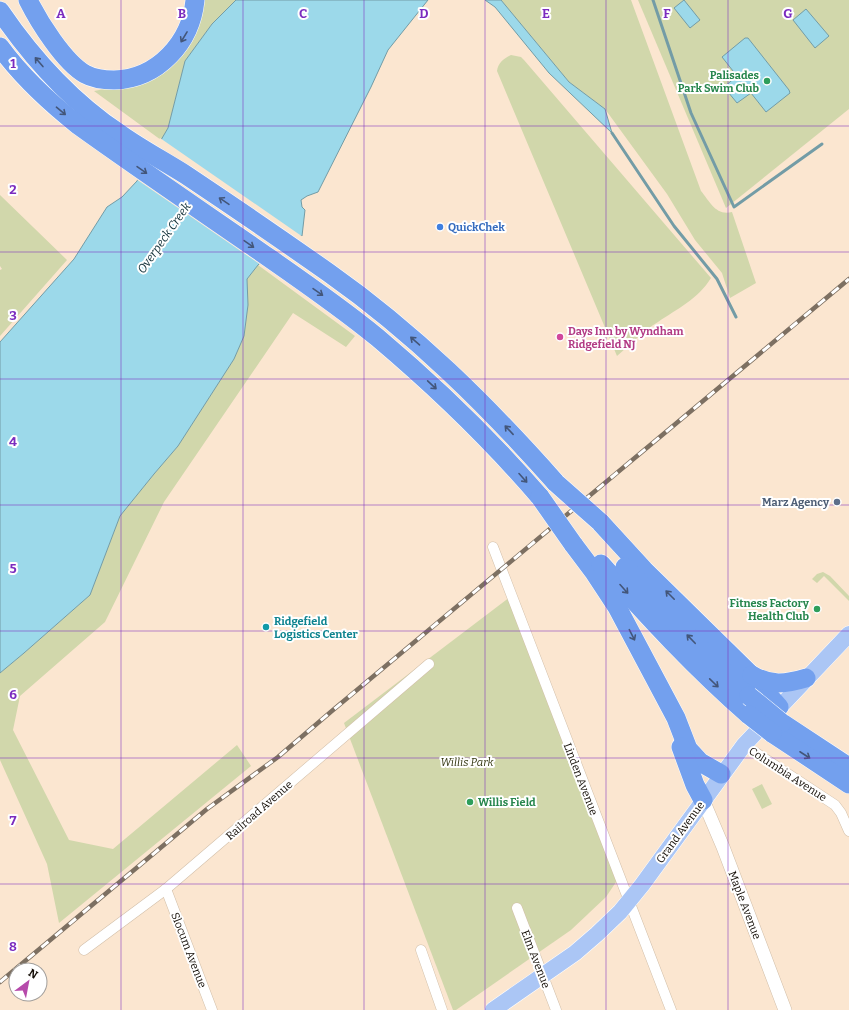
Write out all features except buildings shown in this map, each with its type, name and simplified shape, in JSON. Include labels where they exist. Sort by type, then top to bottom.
[{"type":"highway","points":[[18,0],[40,39],[60,66],[93,101],[119,136]]},
{"type":"highway","points":[[28,0],[48,33],[73,65],[89,76],[111,80],[126,79],[144,73],[170,55],[187,32],[193,17],[195,0]]},
{"type":"highway","points":[[0,11],[19,38],[52,76],[82,105],[286,270],[352,318],[416,371],[476,427],[540,497],[586,533],[631,574],[677,624],[749,696],[849,784]]},
{"type":"highway","points":[[0,48],[6,59],[78,125],[119,136],[185,175],[360,296],[427,351],[486,406],[556,483],[586,533],[666,635],[749,715],[778,721],[849,767]]},
{"type":"highway","points":[[586,533],[644,570],[748,672],[778,721]]},
{"type":"highway","points":[[586,533],[594,572],[614,602],[676,718],[690,752],[700,762],[721,774]]},
{"type":"highway","points":[[748,672],[760,679],[774,683],[785,683],[806,678]]},
{"type":"highway","points":[[662,692],[696,785],[703,800]]},
{"type":"main road","name":"Grand Avenue","points":[[493,1010],[543,976],[590,940],[612,920],[629,902],[721,774],[744,745],[778,721],[806,678],[849,634]]},
{"type":"street","name":"Linden Avenue","points":[[493,547],[671,1010]]},
{"type":"street","name":"Railroad Avenue","points":[[84,950],[166,889],[429,664]]},
{"type":"street","name":"Columbia Avenue","points":[[744,745],[832,803],[841,813],[849,831]]},
{"type":"street","name":"Maple Avenue","points":[[703,800],[713,821],[785,1010]]},
{"type":"street","name":"Slocum Avenue","points":[[166,889],[212,1010]]},
{"type":"street","name":"Elm Avenue","points":[[517,908],[556,1010]]},
{"type":"street","points":[[421,950],[442,1010]]},
{"type":"green space","points":[[204,0],[236,0],[212,24],[185,61],[168,128],[161,140],[94,91],[144,79],[170,68],[185,47]]},
{"type":"green space","points":[[501,0],[631,0],[701,191],[711,204],[718,210],[726,213],[732,212],[756,283],[730,298],[722,273],[695,240],[667,194],[605,109],[569,82]]},
{"type":"green space","name":"Palisades Park Swim Club","points":[[638,0],[849,0],[849,109],[726,208]]},
{"type":"green space","points":[[511,55],[521,57],[524,60],[711,278],[694,298],[652,326],[617,356],[497,71],[502,61]]},
{"type":"green space","points":[[0,195],[67,260],[0,336],[0,270],[2,269],[0,266]]},
{"type":"green space","points":[[258,265],[355,336],[346,347],[293,313],[164,502],[105,622],[20,696],[13,730],[69,840],[113,849],[237,745],[251,766],[59,923],[47,864],[0,760],[0,673],[90,595],[120,516],[178,446],[234,359],[244,336],[248,305],[247,279]]},
{"type":"green space","points":[[823,572],[830,576],[849,596],[849,601],[824,576],[817,583],[812,579],[817,574]]},
{"type":"green space","name":"Willis Park","points":[[514,594],[618,879],[606,897],[571,930],[456,1010],[453,1010],[344,723]]},
{"type":"green space","points":[[762,784],[772,804],[762,809],[752,789]]},
{"type":"water","name":"Overpeck Creek","points":[[236,0],[428,0],[388,50],[318,192],[301,200],[302,207],[305,210],[302,236],[291,235],[258,265],[247,279],[248,305],[244,336],[234,359],[178,446],[120,516],[90,595],[0,673],[0,342],[74,259],[107,207],[122,197],[137,181],[168,128],[185,61],[212,24]]},
{"type":"water","points":[[485,0],[501,0],[569,82],[605,109],[612,133],[549,73],[495,7]]},
{"type":"water","points":[[684,0],[700,20],[690,28],[674,8]]},
{"type":"water","points":[[806,9],[829,36],[815,48],[793,20]]},
{"type":"water","points":[[745,38],[748,38],[790,93],[766,112],[751,93],[737,103],[724,87],[737,76],[722,57]]},
{"type":"pier","points":[[160,138],[303,237],[292,237],[261,265],[136,179]]},
{"type":"waterway","points":[[653,0],[691,113],[734,207],[822,144]]},
{"type":"waterway","points":[[612,133],[674,226],[717,279],[736,317]]},
{"type":"railway","points":[[0,982],[207,809],[278,757],[849,279]]},
{"type":"place","name":"Palisades Park Swim Club","points":[[767,81]]},
{"type":"place","name":"QuickChek","points":[[440,227]]},
{"type":"place","name":"Days Inn by Wyndham Ridgefield NJ","points":[[560,337]]},
{"type":"place","name":"Marz Agency","points":[[837,502]]},
{"type":"place","name":"Fitness Factory Health Club","points":[[817,609]]},
{"type":"place","name":"Ridgefield Logistics Center","points":[[266,627]]},
{"type":"place","name":"Willis Field","points":[[470,802]]}]
